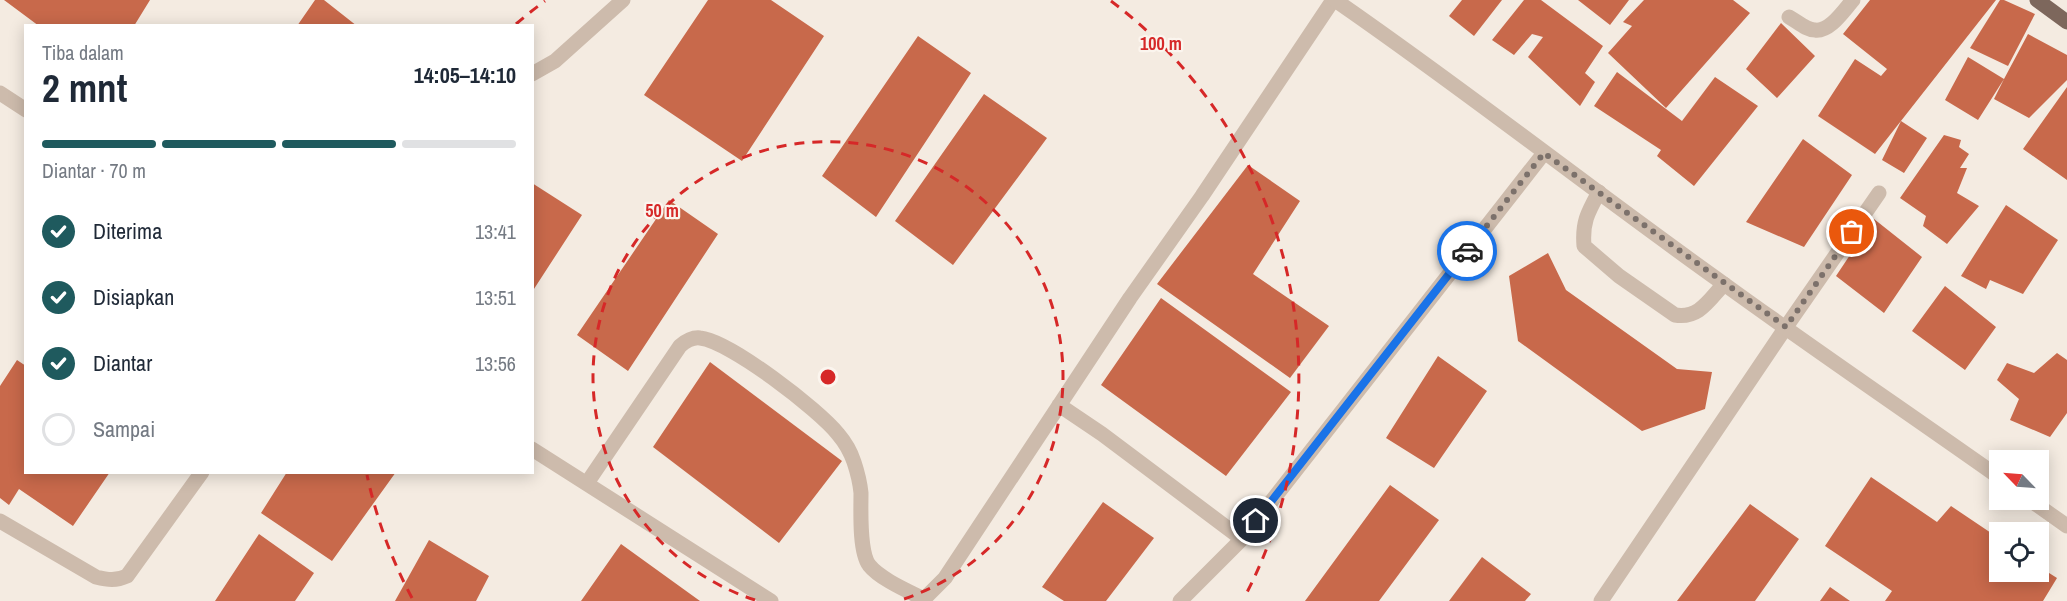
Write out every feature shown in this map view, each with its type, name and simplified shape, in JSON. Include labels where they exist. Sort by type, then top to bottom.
[{"type":"main road","points":[[2037,0],[2067,22]]},
{"type":"street","points":[[534,73],[555,61],[623,0]]},
{"type":"street","points":[[587,483],[680,346],[690,339],[701,338],[723,346],[746,359],[822,417],[839,435],[854,460],[861,490],[860,521],[869,564],[886,578],[923,600],[945,578],[1130,298],[1334,0],[1420,59],[1724,284],[1989,470]]},
{"type":"street","points":[[1789,17],[1818,31],[1837,18],[1853,0]]},
{"type":"street","points":[[0,93],[24,109]]},
{"type":"street","points":[[1180,601],[1242,539],[1544,153]]},
{"type":"street","points":[[1599,192],[1585,217],[1584,246],[1619,276],[1675,315],[1684,317],[1696,314],[1724,284]]},
{"type":"street","points":[[1601,601],[1879,194]]},
{"type":"street","points":[[1059,405],[1242,539]]},
{"type":"street","points":[[534,450],[771,601]]},
{"type":"street","points":[[0,521],[96,577],[108,580],[119,579],[127,576],[201,474]]},
{"type":"street","points":[[2044,510],[2067,526]]},
{"type":"building","points":[[4,0],[150,0],[135,24],[36,24]]},
{"type":"building","points":[[315,0],[324,0],[354,24],[298,24]]},
{"type":"building","points":[[708,0],[771,0],[824,36],[742,161],[644,95]]},
{"type":"building","points":[[1462,0],[1502,0],[1474,36],[1449,16]]},
{"type":"building","points":[[1524,0],[1541,0],[1603,46],[1585,73],[1595,82],[1580,106],[1528,57],[1543,37],[1532,34],[1514,55],[1492,40]]},
{"type":"building","points":[[1578,0],[1629,0],[1610,25]]},
{"type":"building","points":[[1644,0],[1733,0],[1750,13],[1666,108],[1608,53],[1632,26],[1623,22]]},
{"type":"building","points":[[1870,0],[1996,0],[1875,154],[1818,116],[1855,59],[1881,76],[1887,69],[1843,34]]},
{"type":"building","points":[[2000,0],[2035,14],[2008,66],[1970,48]]},
{"type":"building","points":[[1781,23],[1815,56],[1777,98],[1746,69]]},
{"type":"building","points":[[2028,34],[2067,55],[2067,80],[2029,118],[1994,99]]},
{"type":"building","points":[[918,36],[971,73],[876,217],[822,176]]},
{"type":"building","points":[[1968,57],[2004,79],[1978,120],[1945,100]]},
{"type":"building","points":[[1617,72],[1682,121],[1715,77],[1758,106],[1694,186],[1657,156],[1661,150],[1594,106]]},
{"type":"building","points":[[2067,87],[2067,180],[2023,149]]},
{"type":"building","points":[[984,94],[1047,138],[953,265],[895,221]]},
{"type":"building","points":[[1901,121],[1927,138],[1904,173],[1882,160]]},
{"type":"building","points":[[1944,135],[1961,140],[1959,147],[1969,154],[1960,168],[1967,168],[1957,193],[1979,206],[1947,244],[1923,226],[1926,216],[1900,198]]},
{"type":"building","points":[[1803,139],[1852,175],[1804,247],[1746,222]]},
{"type":"building","points":[[1248,165],[1300,201],[1253,274],[1329,326],[1290,378],[1157,284]]},
{"type":"building","points":[[534,184],[582,215],[534,289]]},
{"type":"building","points":[[669,200],[718,234],[628,371],[577,335]]},
{"type":"building","points":[[2006,205],[2058,240],[2023,294],[1990,280],[1986,289],[1961,276]]},
{"type":"building","points":[[1874,219],[1922,257],[1884,313],[1836,276]]},
{"type":"building","points":[[1548,253],[1566,290],[1677,369],[1712,372],[1705,409],[1642,431],[1518,341],[1509,276]]},
{"type":"building","points":[[1945,286],[1996,327],[1965,370],[1912,331]]},
{"type":"building","points":[[1161,298],[1291,392],[1226,476],[1101,385]]},
{"type":"building","points":[[2057,353],[2067,360],[2067,413],[2050,437],[2010,420],[2019,399],[1997,380],[2007,363],[2034,373]]},
{"type":"building","points":[[1438,356],[1487,391],[1434,468],[1386,438]]},
{"type":"building","points":[[17,360],[24,365],[24,474],[109,474],[73,526],[19,489],[9,505],[0,498],[0,386]]},
{"type":"building","points":[[710,362],[842,461],[779,543],[653,447]]},
{"type":"building","points":[[286,474],[395,474],[332,561],[261,513]]},
{"type":"building","points":[[1871,477],[1937,522],[1951,506],[1989,532],[1989,582],[2049,582],[2049,573],[2057,578],[2043,601],[1885,601],[1892,591],[1825,546]]},
{"type":"building","points":[[1390,485],[1439,520],[1379,601],[1305,601]]},
{"type":"building","points":[[1103,502],[1154,538],[1106,601],[1064,601],[1042,587]]},
{"type":"building","points":[[1750,504],[1799,539],[1755,601],[1677,601]]},
{"type":"building","points":[[259,534],[314,573],[295,601],[215,601]]},
{"type":"building","points":[[429,540],[489,576],[476,601],[395,601]]},
{"type":"building","points":[[621,544],[700,601],[581,601]]},
{"type":"building","points":[[1482,557],[1531,594],[1525,601],[1449,601]]},
{"type":"building","points":[[1830,587],[1850,601],[1820,601]]},
{"type":"way so far","points":[[1467,251],[1544,153],[1786,327],[1852,232]]},
{"type":"route","points":[[1256,521],[1467,251]]}]
